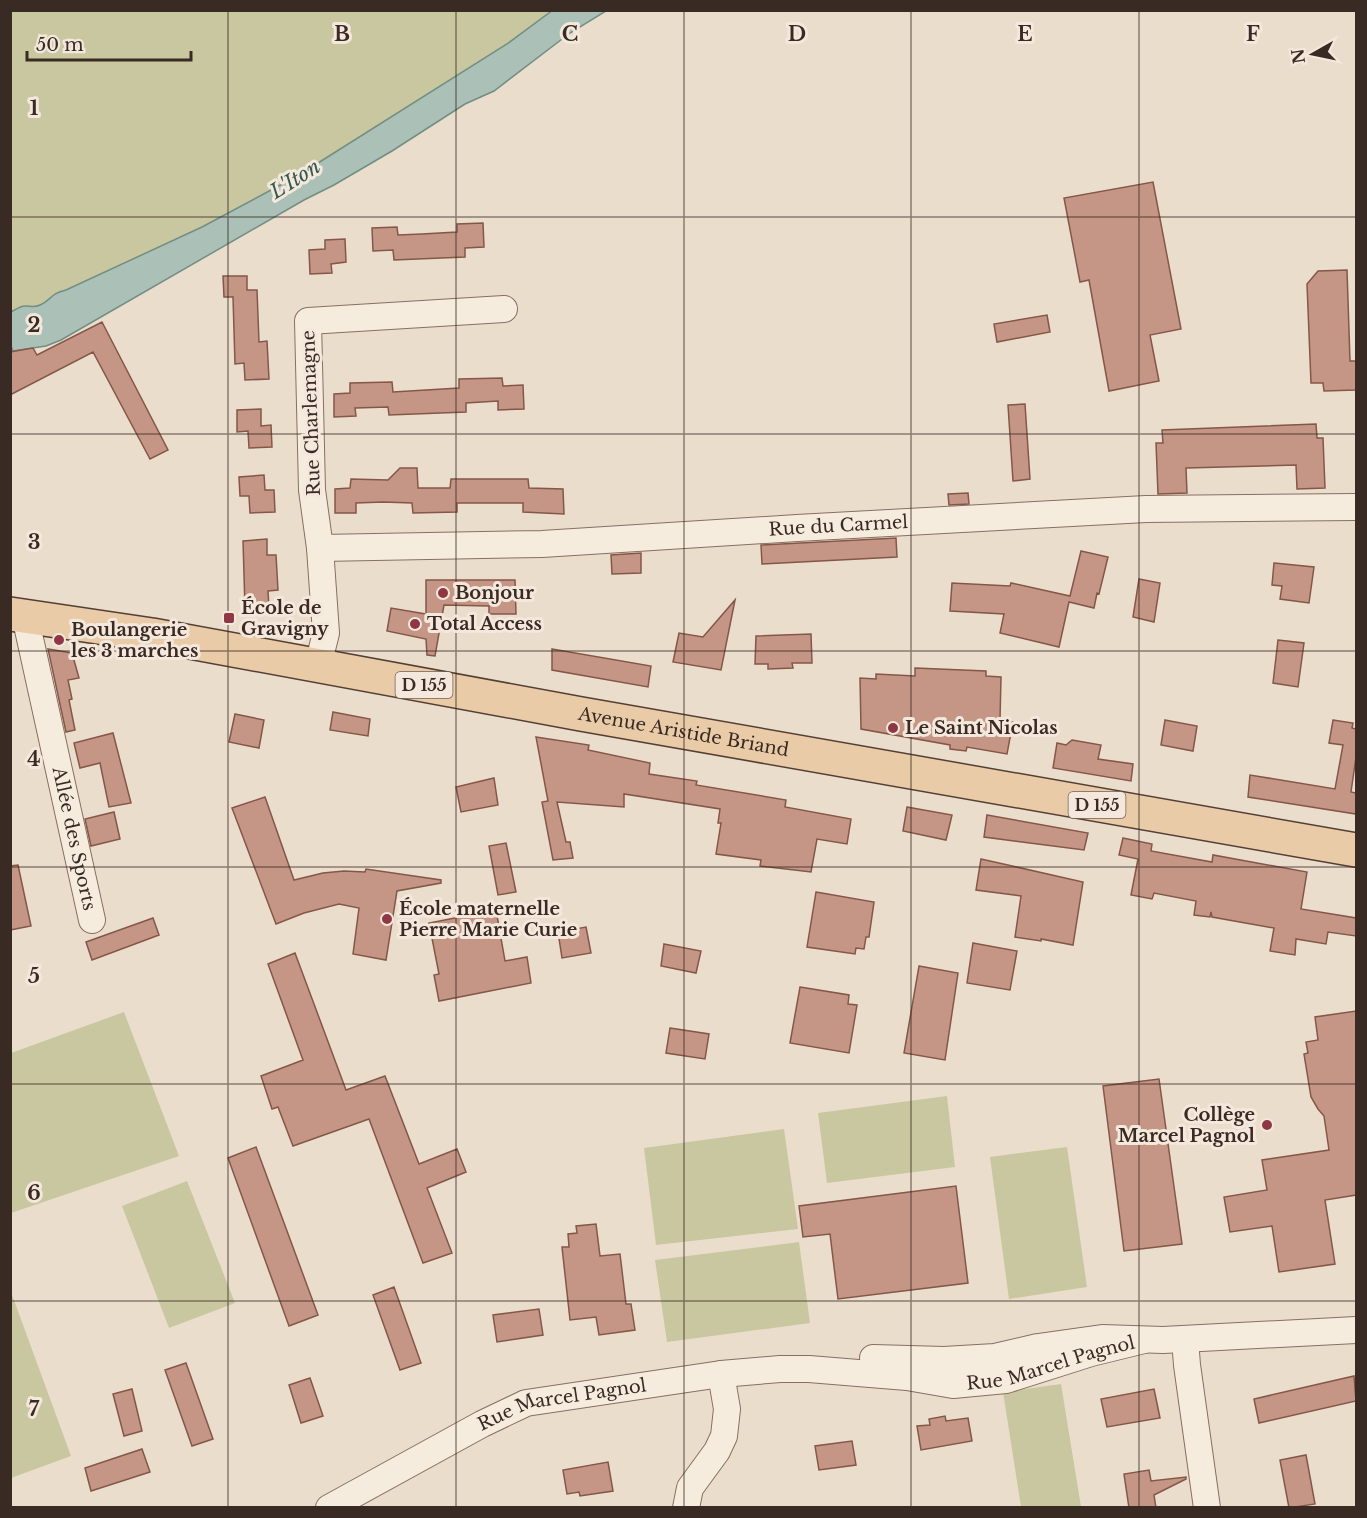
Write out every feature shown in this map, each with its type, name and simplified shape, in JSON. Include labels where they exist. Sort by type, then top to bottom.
[{"type":"main road","name":"Avenue Aristide Briand","points":[[18,615],[153,635],[581,714],[1356,850]]},
{"type":"street","name":"Rue Charlemagne","points":[[318,665],[326,633],[320,548],[312,490],[308,321],[504,309]]},
{"type":"street","name":"Rue du Carmel","points":[[320,548],[542,544],[1146,509],[1356,507]]},
{"type":"street","name":"Allée des Sports","points":[[18,615],[92,920]]},
{"type":"street","name":"Rue Marcel Pagnol","points":[[329,1508],[482,1424],[526,1403],[722,1374],[780,1369],[815,1369],[843,1358],[944,1360],[995,1356],[1102,1338],[1185,1339],[1356,1330]]},
{"type":"street","points":[[1185,1339],[1207,1508]]},
{"type":"street","points":[[686,1508],[690,1488],[717,1451],[724,1436],[727,1409],[722,1374]]},
{"type":"shaded area","points":[[11,11],[553,11],[507,44],[299,175],[202,227],[56,293],[40,305],[23,306],[11,312]]},
{"type":"shaded area","points":[[124,1012],[179,1156],[11,1213],[11,1053]]},
{"type":"shaded area","points":[[947,1096],[955,1167],[827,1183],[818,1113]]},
{"type":"shaded area","points":[[784,1129],[798,1229],[656,1245],[644,1148]]},
{"type":"shaded area","points":[[1067,1147],[1087,1287],[1009,1299],[990,1157]]},
{"type":"shaded area","points":[[187,1181],[235,1303],[169,1328],[122,1206]]},
{"type":"shaded area","points":[[799,1242],[810,1323],[667,1342],[655,1260]]},
{"type":"shaded area","points":[[11,1292],[71,1456],[10,1478]]},
{"type":"shaded area","points":[[1061,1384],[1081,1507],[1021,1507],[1003,1392]]},
{"type":"water","name":"L'Iton","points":[[553,10],[606,11],[570,33],[494,91],[465,104],[334,185],[61,340],[46,346],[13,351],[11,312],[23,306],[40,305],[56,293],[202,227],[299,175],[507,44]]},
{"type":"building","points":[[1153,182],[1181,329],[1150,335],[1159,381],[1109,391],[1089,280],[1080,282],[1064,198]]},
{"type":"building","points":[[483,223],[484,247],[465,248],[465,257],[394,260],[393,250],[373,251],[372,228],[397,227],[398,235],[422,234],[457,232],[457,224]]},
{"type":"building","points":[[345,239],[346,262],[331,264],[332,273],[310,274],[309,250],[325,249],[325,240]]},
{"type":"building","points":[[1347,270],[1350,361],[1356,361],[1356,390],[1324,391],[1323,383],[1311,383],[1307,284],[1318,271]]},
{"type":"building","points":[[223,276],[247,276],[247,290],[257,290],[259,342],[267,341],[269,379],[245,380],[244,363],[235,364],[233,297],[224,297]]},
{"type":"building","points":[[1047,315],[1050,332],[997,342],[994,324]]},
{"type":"building","points":[[102,322],[168,450],[150,459],[93,352],[10,395],[10,352],[33,348],[37,355]]},
{"type":"building","points":[[502,378],[503,386],[523,385],[524,409],[498,410],[498,401],[466,403],[466,412],[389,415],[388,407],[355,408],[356,416],[334,417],[334,394],[350,393],[350,383],[392,382],[393,392],[459,388],[459,379]]},
{"type":"building","points":[[1025,404],[1030,479],[1013,481],[1008,405]]},
{"type":"building","points":[[261,409],[261,426],[271,425],[272,447],[249,448],[248,431],[237,432],[237,410]]},
{"type":"building","points":[[1316,424],[1317,438],[1323,438],[1325,488],[1297,489],[1296,465],[1186,468],[1187,493],[1158,494],[1156,443],[1163,443],[1162,430]]},
{"type":"building","points":[[400,468],[417,468],[418,488],[450,488],[451,479],[528,479],[529,488],[563,489],[564,514],[523,512],[523,503],[457,503],[457,512],[413,513],[412,503],[383,502],[356,503],[356,513],[335,513],[335,489],[350,488],[351,479],[388,480]]},
{"type":"building","points":[[264,475],[265,490],[274,490],[275,512],[250,513],[249,496],[240,496],[239,477]]},
{"type":"building","points":[[968,493],[969,504],[949,505],[948,494]]},
{"type":"building","points":[[896,538],[897,557],[762,564],[761,545]]},
{"type":"building","points":[[267,539],[267,555],[276,555],[278,590],[268,591],[269,608],[245,608],[243,541]]},
{"type":"building","points":[[1081,551],[1108,557],[1094,608],[1069,602],[1059,647],[1000,633],[1004,614],[950,611],[952,583],[1010,586],[1011,583],[1070,596]]},
{"type":"building","points":[[641,553],[641,573],[612,574],[611,555]]},
{"type":"building","points":[[1274,563],[1314,567],[1309,603],[1280,599],[1282,586],[1272,585]]},
{"type":"building","points":[[1139,579],[1160,583],[1154,622],[1133,617]]},
{"type":"building","points":[[426,580],[515,580],[516,614],[489,614],[489,606],[444,605],[435,656],[427,655],[426,639],[387,631],[391,608],[426,614]]},
{"type":"building","points":[[735,600],[721,670],[673,662],[679,633],[703,637]]},
{"type":"building","points":[[811,634],[812,663],[792,663],[793,668],[768,669],[768,664],[755,664],[756,636]]},
{"type":"building","points":[[1278,640],[1304,643],[1298,687],[1273,683]]},
{"type":"building","points":[[48,649],[72,653],[79,678],[68,680],[75,730],[66,732]]},
{"type":"building","points":[[552,649],[651,666],[648,687],[552,670]]},
{"type":"building","points":[[915,668],[986,671],[986,676],[1001,677],[1000,720],[1013,722],[1007,754],[967,747],[966,751],[950,749],[950,745],[861,729],[860,678],[876,679],[876,674],[915,676]]},
{"type":"building","points":[[333,712],[370,719],[368,736],[330,730]]},
{"type":"building","points":[[235,714],[264,720],[259,748],[229,742]]},
{"type":"building","points":[[1165,720],[1197,726],[1193,751],[1161,745]]},
{"type":"building","points":[[1333,720],[1353,723],[1352,728],[1356,729],[1356,757],[1351,792],[1356,793],[1356,814],[1248,797],[1250,775],[1335,789],[1343,745],[1329,743]]},
{"type":"building","points":[[113,733],[131,803],[109,807],[100,763],[80,768],[74,743]]},
{"type":"building","points":[[536,737],[589,745],[588,750],[650,763],[649,774],[697,781],[696,785],[786,800],[785,807],[851,819],[847,844],[817,839],[811,872],[760,866],[761,860],[716,854],[721,823],[718,823],[720,809],[624,794],[624,807],[557,802],[566,842],[570,842],[573,858],[553,860],[542,802],[548,801]]},
{"type":"building","points":[[1072,740],[1101,745],[1098,759],[1133,764],[1131,781],[1053,768],[1057,743],[1066,745]]},
{"type":"building","points":[[494,778],[498,805],[461,812],[456,787]]},
{"type":"building","points":[[265,797],[294,880],[323,873],[365,872],[366,869],[441,880],[441,883],[397,891],[386,960],[353,954],[359,908],[339,904],[304,913],[276,924],[232,808]]},
{"type":"building","points":[[907,807],[952,815],[946,840],[903,831]]},
{"type":"building","points":[[114,812],[120,839],[91,846],[85,819]]},
{"type":"building","points":[[987,815],[1088,833],[1084,850],[984,837]]},
{"type":"building","points":[[1123,838],[1152,844],[1151,851],[1212,862],[1213,855],[1307,872],[1301,909],[1356,918],[1356,936],[1328,932],[1326,944],[1296,939],[1295,955],[1270,951],[1274,928],[1212,917],[1211,912],[1210,917],[1194,915],[1196,901],[1154,893],[1152,899],[1131,895],[1138,859],[1119,855]]},
{"type":"building","points":[[506,843],[516,892],[498,895],[489,846]]},
{"type":"building","points":[[981,859],[1083,882],[1073,945],[1015,937],[1021,896],[976,890]]},
{"type":"building","points":[[18,865],[31,926],[10,930],[10,866]]},
{"type":"building","points":[[816,892],[874,902],[869,937],[866,937],[864,949],[856,948],[855,954],[807,947]]},
{"type":"building","points":[[496,910],[505,961],[527,957],[531,983],[439,1001],[434,975],[439,974],[429,923]]},
{"type":"building","points":[[153,918],[159,935],[92,960],[86,942]]},
{"type":"building","points":[[586,927],[591,953],[562,958],[558,932]]},
{"type":"building","points":[[973,943],[1017,951],[1010,990],[967,983]]},
{"type":"building","points":[[664,944],[701,951],[696,973],[661,966]]},
{"type":"building","points":[[295,953],[346,1090],[385,1076],[419,1164],[457,1149],[466,1172],[427,1188],[452,1253],[423,1263],[369,1119],[293,1146],[278,1107],[272,1109],[261,1076],[303,1060],[268,964]]},
{"type":"building","points":[[919,966],[958,973],[945,1060],[904,1053]]},
{"type":"building","points":[[800,987],[849,995],[848,1004],[857,1005],[849,1053],[790,1043]]},
{"type":"building","points":[[1356,1011],[1356,1195],[1325,1200],[1335,1264],[1279,1272],[1272,1226],[1230,1232],[1224,1197],[1267,1190],[1262,1160],[1329,1150],[1324,1116],[1311,1097],[1304,1054],[1308,1053],[1306,1042],[1318,1040],[1315,1017]]},
{"type":"building","points":[[670,1028],[709,1034],[705,1059],[666,1053]]},
{"type":"building","points":[[1159,1079],[1182,1244],[1124,1251],[1103,1086]]},
{"type":"building","points":[[256,1147],[318,1315],[289,1326],[228,1158]]},
{"type":"building","points":[[956,1186],[968,1283],[838,1299],[830,1234],[803,1237],[799,1206]]},
{"type":"building","points":[[596,1224],[600,1256],[620,1254],[626,1304],[631,1304],[635,1330],[599,1335],[596,1317],[570,1320],[562,1247],[569,1247],[568,1234],[577,1233],[576,1226]]},
{"type":"building","points":[[394,1287],[421,1363],[400,1370],[373,1295]]},
{"type":"building","points":[[539,1309],[543,1335],[497,1342],[493,1315]]},
{"type":"building","points":[[186,1363],[213,1439],[192,1446],[165,1370]]},
{"type":"building","points":[[1354,1376],[1356,1401],[1259,1423],[1254,1399]]},
{"type":"building","points":[[310,1378],[323,1416],[301,1423],[289,1385]]},
{"type":"building","points":[[132,1389],[142,1431],[124,1436],[113,1394]]},
{"type":"building","points":[[1154,1389],[1160,1418],[1107,1427],[1101,1399]]},
{"type":"building","points":[[945,1416],[946,1421],[968,1418],[972,1441],[921,1450],[917,1426],[930,1425],[929,1419]]},
{"type":"building","points":[[852,1441],[856,1465],[819,1470],[815,1446]]},
{"type":"building","points":[[142,1449],[150,1472],[91,1491],[85,1468]]},
{"type":"building","points":[[1306,1455],[1315,1504],[1289,1508],[1280,1460]]},
{"type":"building","points":[[608,1462],[613,1491],[580,1496],[579,1492],[567,1494],[563,1470]]},
{"type":"building","points":[[1149,1470],[1151,1481],[1186,1477],[1186,1479],[1154,1495],[1156,1508],[1129,1508],[1124,1474]]},
{"type":"place","name":"Bonjour","points":[[443,593]]},
{"type":"place","name":"École de Gravigny","points":[[229,618]]},
{"type":"place","name":"Total Access","points":[[415,624]]},
{"type":"place","name":"Boulangerie les 3 marches","points":[[59,640]]},
{"type":"place","name":"Le Saint Nicolas","points":[[893,728]]},
{"type":"place","name":"École maternelle Pierre Marie Curie","points":[[387,919]]},
{"type":"place","name":"Collège Marcel Pagnol","points":[[1267,1125]]}]
